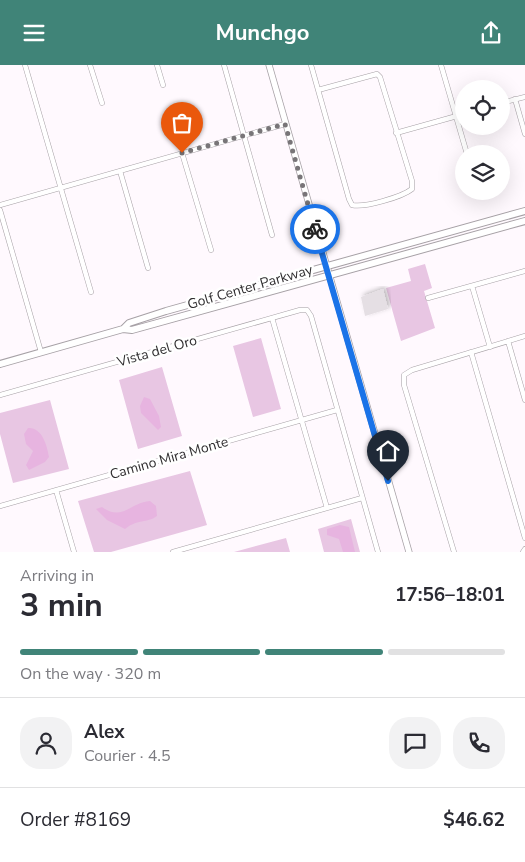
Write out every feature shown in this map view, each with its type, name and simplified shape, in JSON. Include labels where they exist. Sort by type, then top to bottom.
[{"type":"main road","name":"Golf Center Parkway","points":[[123,329],[129,323],[156,314],[525,211]]},
{"type":"main road","name":"Golf Center Parkway","points":[[0,364],[123,329],[132,330],[525,221]]},
{"type":"street","points":[[25,65],[91,292]]},
{"type":"street","points":[[90,65],[102,103]]},
{"type":"street","points":[[157,65],[163,85]]},
{"type":"street","points":[[224,65],[272,235]]},
{"type":"street","points":[[268,65],[409,552]]},
{"type":"street","points":[[311,65],[318,90],[352,205],[361,206],[405,194],[412,189],[412,181],[396,133],[382,79],[377,74],[318,90]]},
{"type":"street","points":[[442,65],[455,112]]},
{"type":"street","points":[[510,100],[525,97]]},
{"type":"street","points":[[515,99],[525,135]]},
{"type":"street","points":[[396,133],[455,116]]},
{"type":"street","points":[[0,205],[285,124]]},
{"type":"street","points":[[182,153],[211,251]]},
{"type":"street","points":[[120,171],[148,268]]},
{"type":"street","points":[[0,210],[40,352]]},
{"type":"street","points":[[428,298],[525,271]]},
{"type":"street","points":[[472,285],[490,347]]},
{"type":"street","name":"Vista del Oro","points":[[0,395],[300,310],[307,311],[311,316],[337,410]]},
{"type":"street","points":[[272,318],[327,508]]},
{"type":"street","points":[[454,552],[404,385],[404,375],[412,370],[525,337]]},
{"type":"street","points":[[508,341],[525,400]]},
{"type":"street","points":[[470,352],[525,538]]},
{"type":"street","points":[[337,410],[378,552]]},
{"type":"street","name":"Camino Mira Monte","points":[[0,506],[337,410]]},
{"type":"street","points":[[56,490],[74,552]]},
{"type":"street","points":[[173,552],[362,498]]},
{"type":"shaded area","points":[[425,264],[432,288],[424,291],[435,328],[401,341],[386,288],[411,281],[408,269]]},
{"type":"shaded area","points":[[261,338],[281,409],[253,417],[233,346]]},
{"type":"shaded area","points":[[162,367],[182,436],[138,449],[119,380]]},
{"type":"shaded area","points":[[144,397],[150,399],[159,416],[161,427],[158,430],[141,413],[140,406]]},
{"type":"shaded area","points":[[50,400],[69,469],[13,483],[0,434],[0,413]]},
{"type":"shaded area","points":[[28,428],[37,430],[43,438],[49,457],[45,462],[29,470],[26,465],[33,451],[26,444],[24,434]]},
{"type":"shaded area","points":[[190,471],[207,525],[111,552],[94,552],[78,501]]},
{"type":"shaded area","points":[[150,501],[156,506],[157,516],[134,523],[125,529],[107,520],[96,509],[102,507],[115,513]]},
{"type":"shaded area","points":[[351,519],[360,552],[324,552],[318,529]]},
{"type":"shaded area","points":[[340,525],[349,527],[355,552],[343,552],[339,539],[327,535],[327,529]]},
{"type":"shaded area","points":[[286,538],[290,552],[234,552]]},
{"type":"building","points":[[383,289],[388,309],[365,316],[361,297]]},
{"type":"way so far","points":[[182,153],[285,124],[315,229]]},
{"type":"route","points":[[315,229],[388,481]]}]
